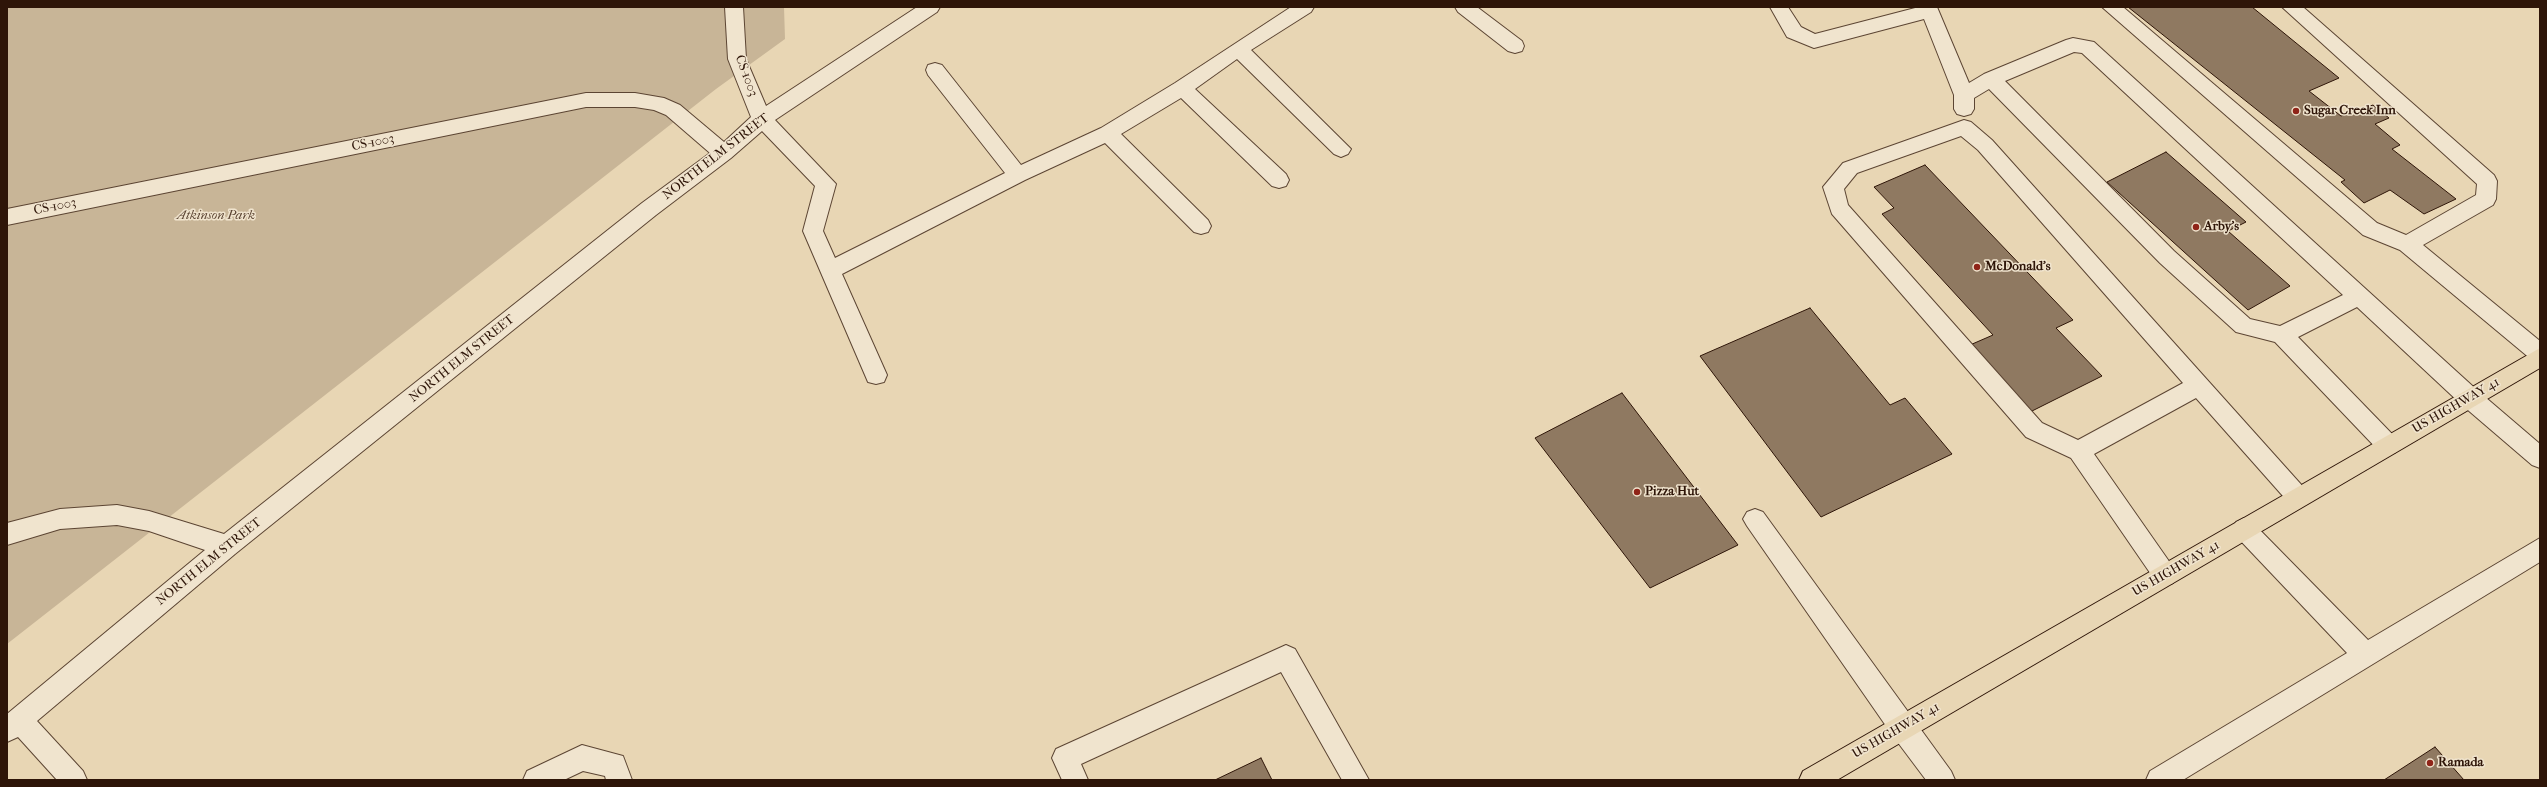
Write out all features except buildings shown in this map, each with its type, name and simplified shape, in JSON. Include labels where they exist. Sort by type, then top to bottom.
[{"type":"highway","name":"US HIGHWAY 41","points":[[1812,780],[2470,398],[2540,355]]},
{"type":"street","name":"CS-1003","points":[[734,7],[737,59],[762,119]]},
{"type":"street","name":"NORTH ELM STREET","points":[[13,725],[227,546],[649,209],[724,153],[762,119],[931,7]]},
{"type":"street","points":[[830,270],[1018,175],[1108,134],[1182,88],[1238,49],[1305,7]]},
{"type":"street","points":[[1464,7],[1515,46]]},
{"type":"street","points":[[1779,7],[1794,32],[1814,42],[1929,9],[1964,95],[1964,127],[1985,145],[2298,497]]},
{"type":"street","points":[[2111,7],[2370,229],[2408,244],[2540,355]]},
{"type":"street","points":[[2292,7],[2487,181],[2486,199],[2408,244]]},
{"type":"street","points":[[1964,95],[1991,79],[2073,45],[2086,47],[2470,398],[2540,458]]},
{"type":"street","points":[[1238,49],[1341,149]]},
{"type":"street","points":[[935,70],[1018,175]]},
{"type":"street","points":[[1991,79],[2166,257],[2244,326],[2282,335],[2388,445]]},
{"type":"street","points":[[1182,88],[1279,180]]},
{"type":"street","name":"CS-1003","points":[[7,217],[586,100],[635,100],[657,103],[673,110],[724,153]]},
{"type":"street","points":[[762,119],[826,184],[813,231],[876,375]]},
{"type":"street","points":[[1964,127],[1850,168],[1834,188],[1839,208],[2034,430],[2079,451],[2165,575]]},
{"type":"street","points":[[1108,134],[1201,226]]},
{"type":"street","points":[[2282,335],[2360,296]]},
{"type":"street","points":[[2079,451],[2199,385]]},
{"type":"street","points":[[7,534],[60,519],[117,515],[149,520],[227,546]]},
{"type":"street","points":[[1755,519],[1902,727],[1942,780]]},
{"type":"street","points":[[2244,529],[2366,655]]},
{"type":"street","points":[[2159,780],[2540,549]]},
{"type":"street","points":[[1075,780],[1065,758],[1286,657],[1356,780]]},
{"type":"street","points":[[13,725],[74,780]]},
{"type":"street","points":[[536,780],[582,758],[616,772]]},
{"type":"green space","name":"Atkinson Park","points":[[7,7],[784,7],[785,39],[716,89],[7,644]]},
{"type":"place","name":"Sugar Creek Inn","points":[[2296,111]]},
{"type":"place","name":"Arby's","points":[[2196,227]]},
{"type":"place","name":"McDonald's","points":[[1977,267]]},
{"type":"place","name":"Pizza Hut","points":[[1637,492]]},
{"type":"place","name":"Ramada","points":[[2430,763]]}]
